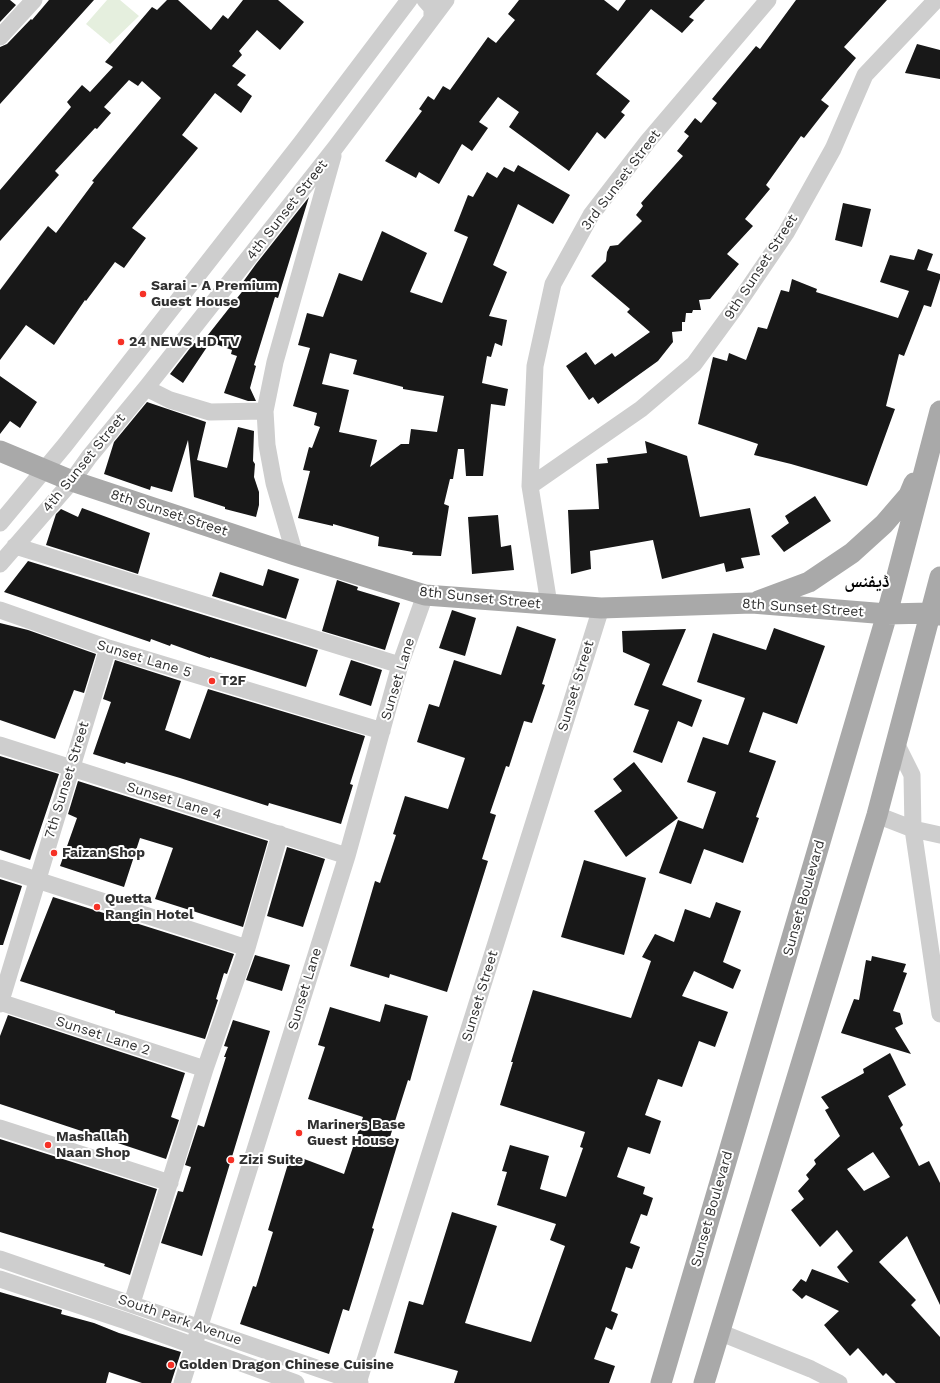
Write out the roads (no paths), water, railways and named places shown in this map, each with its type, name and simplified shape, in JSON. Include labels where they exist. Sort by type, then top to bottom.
[{"type":"main road","name":"Sunset Boulevard","points":[[661,1383],[887,614],[940,411]]},
{"type":"main road","points":[[752,603],[809,582],[852,553],[884,524],[909,495],[932,438]]},
{"type":"main road","name":"8th Sunset Street","points":[[0,451],[45,468],[72,481],[295,555],[426,595],[601,608],[752,603],[887,614],[934,622]]},
{"type":"main road","points":[[704,1383],[877,815],[896,743],[934,622],[940,577]]},
{"type":"street","points":[[0,37],[34,0]]},
{"type":"street","points":[[424,0],[432,8],[432,18]]},
{"type":"street","name":"4th Sunset Street","points":[[4,556],[72,481],[89,457],[146,388],[335,148],[446,0]]},
{"type":"street","name":"3rd Sunset Street","points":[[549,604],[530,486],[535,366],[553,284],[591,215],[648,141],[768,0]]},
{"type":"street","name":"9th Sunset Street","points":[[530,486],[641,409],[694,364],[735,308],[786,233],[833,149],[865,75],[936,0]]},
{"type":"street","name":"4th Sunset Street","points":[[0,523],[65,445],[301,143],[409,1]]},
{"type":"street","points":[[295,555],[274,483],[267,445],[265,411],[275,362],[335,148]]},
{"type":"street","points":[[146,388],[170,400],[210,412],[265,411]]},
{"type":"street","points":[[65,445],[70,454],[74,457],[79,459],[89,457]]},
{"type":"street","points":[[4,556],[400,665]]},
{"type":"street","name":"Sunset Lane","points":[[182,1383],[347,856],[400,665],[426,595]]},
{"type":"street","name":"Sunset Street","points":[[359,1383],[601,608]]},
{"type":"street","name":"Sunset Lane 5","points":[[0,610],[108,648],[382,731]]},
{"type":"street","name":"7th Sunset Street","points":[[0,1003],[36,880],[108,648]]},
{"type":"street","points":[[896,743],[912,775],[913,829],[940,1014]]},
{"type":"street","name":"Sunset Lane 4","points":[[0,745],[71,769],[347,856]]},
{"type":"street","points":[[877,815],[913,829],[940,835]]},
{"type":"street","points":[[132,1304],[205,1069],[246,948],[280,834]]},
{"type":"street","points":[[0,868],[246,948]]},
{"type":"street","name":"Sunset Lane 2","points":[[0,1003],[205,1069]]},
{"type":"street","points":[[0,1128],[170,1183]]},
{"type":"street","name":"South Park Avenue","points":[[0,1258],[200,1326],[359,1383]]},
{"type":"street","name":"South Park Avenue","points":[[0,1279],[194,1345],[296,1383]]},
{"type":"street","points":[[719,1332],[811,1369],[839,1383]]},
{"type":"place","name":"Sarai - A Premium Guest House","points":[[143,294]]},
{"type":"place","name":"24 NEWS HD TV","points":[[121,342]]},
{"type":"place","name":"T2F","points":[[212,681]]},
{"type":"place","name":"Faizan Shop","points":[[54,853]]},
{"type":"place","name":"Quetta Rangin Hotel","points":[[97,907]]},
{"type":"place","name":"Mariners Base Guest House","points":[[299,1133]]},
{"type":"place","name":"Mashallah Naan Shop","points":[[48,1145]]},
{"type":"place","name":"Zizi Suite","points":[[231,1160]]},
{"type":"place","name":"Golden Dragon Chinese Cuisine","points":[[171,1365]]},
{"type":"district","name":"ڈیفنس","points":[[867,582]]}]
